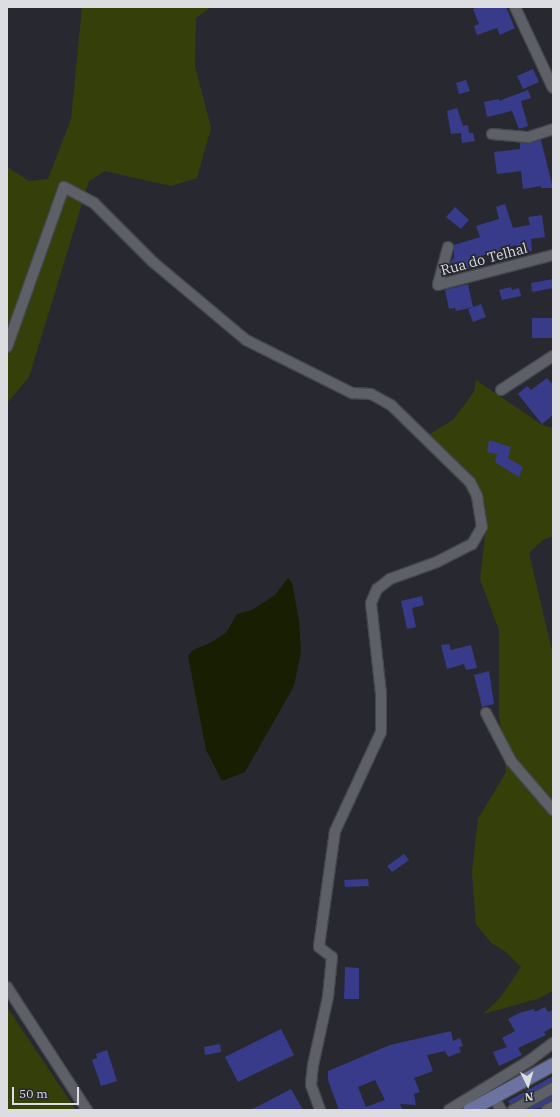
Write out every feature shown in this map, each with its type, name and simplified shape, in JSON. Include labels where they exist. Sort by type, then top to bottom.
[{"type":"main road","points":[[469,1110],[553,1064]]},
{"type":"street","points":[[515,7],[553,88]]},
{"type":"street","points":[[492,134],[529,137],[553,129]]},
{"type":"street","points":[[7,347],[64,187],[94,203],[153,262],[246,340],[352,393],[371,394],[391,405],[470,482],[477,496],[482,527],[472,544],[437,562],[390,579],[378,589],[371,603],[381,693],[381,732],[335,832],[319,947],[332,957],[328,997],[313,1065],[311,1085],[320,1110]]},
{"type":"street","name":"Rua do Telhal","points":[[448,247],[438,285],[553,255]]},
{"type":"street","points":[[501,390],[553,356]]},
{"type":"street","points":[[486,713],[511,761],[553,810]]},
{"type":"street","points":[[7,988],[87,1110]]},
{"type":"street","points":[[449,1110],[529,1061],[553,1043]]},
{"type":"street","points":[[513,1110],[553,1088]]},
{"type":"street","points":[[493,1097],[501,1110]]},
{"type":"street","points":[[547,1110],[553,1107]]},
{"type":"green space","points":[[82,7],[211,7],[196,18],[195,66],[211,128],[197,178],[171,186],[105,171],[89,181],[29,377],[7,403],[7,167],[29,181],[48,179],[71,119]]},
{"type":"green space","points":[[476,380],[542,425],[553,428],[553,536],[543,540],[529,553],[553,655],[553,991],[537,999],[483,1014],[500,998],[521,967],[506,952],[491,943],[476,924],[472,872],[478,819],[506,772],[499,715],[499,630],[480,579],[486,527],[471,476],[428,435],[453,420],[474,392]]},
{"type":"green space","points":[[7,1007],[76,1110],[7,1110]]},
{"type":"shaded area","points":[[288,578],[292,583],[299,620],[301,652],[294,686],[245,772],[222,781],[206,750],[188,656],[193,650],[210,643],[226,633],[237,614],[252,610],[275,595]]},
{"type":"building","points":[[479,7],[506,7],[515,28],[500,35],[497,28],[477,35],[474,26],[479,24],[473,9]]},
{"type":"building","points":[[533,69],[539,82],[523,89],[517,76]]},
{"type":"building","points":[[466,80],[470,91],[459,94],[456,83]]},
{"type":"building","points":[[528,90],[531,98],[521,101],[528,126],[519,129],[512,111],[487,117],[484,102],[499,99],[499,101]]},
{"type":"building","points":[[457,108],[463,126],[468,125],[469,133],[473,133],[475,141],[462,143],[461,133],[451,134],[447,111]]},
{"type":"building","points":[[541,140],[553,188],[541,188],[541,186],[523,189],[521,171],[497,174],[494,152],[520,149],[520,143]]},
{"type":"building","points":[[505,204],[513,228],[530,225],[528,217],[542,215],[545,237],[531,239],[532,251],[518,254],[516,245],[475,258],[478,265],[453,274],[450,264],[454,257],[454,245],[480,237],[476,226],[499,219],[496,207]]},
{"type":"building","points":[[455,207],[469,220],[461,229],[446,217]]},
{"type":"building","points":[[553,279],[553,288],[532,292],[531,283]]},
{"type":"building","points":[[468,284],[473,307],[456,311],[455,308],[449,309],[445,290]]},
{"type":"building","points":[[511,287],[512,290],[519,288],[521,296],[502,300],[499,290]]},
{"type":"building","points":[[481,304],[486,317],[473,322],[468,309]]},
{"type":"building","points":[[532,318],[553,318],[553,338],[532,338]]},
{"type":"building","points":[[547,378],[553,385],[553,415],[542,424],[518,394],[527,386],[531,390]]},
{"type":"building","points":[[489,440],[511,447],[508,458],[523,467],[519,477],[495,462],[497,454],[487,452]]},
{"type":"building","points":[[422,596],[424,605],[412,608],[416,627],[407,629],[401,601]]},
{"type":"building","points":[[449,644],[451,650],[471,645],[477,668],[466,670],[464,664],[447,669],[441,645]]},
{"type":"building","points":[[489,671],[494,704],[482,707],[474,675]]},
{"type":"building","points":[[404,854],[409,860],[392,872],[387,866]]},
{"type":"building","points":[[368,879],[369,886],[345,887],[344,880]]},
{"type":"building","points":[[345,967],[359,968],[359,999],[344,999]]},
{"type":"building","points":[[545,1007],[548,1012],[553,1010],[553,1027],[544,1032],[546,1035],[518,1048],[522,1055],[499,1066],[493,1052],[507,1047],[502,1038],[515,1031],[508,1019],[519,1013],[534,1009],[535,1012]]},
{"type":"building","points":[[281,1029],[294,1055],[238,1082],[225,1057]]},
{"type":"building","points":[[451,1031],[453,1041],[460,1038],[463,1046],[459,1047],[461,1052],[448,1057],[445,1051],[427,1055],[433,1071],[414,1078],[420,1092],[414,1094],[416,1105],[400,1104],[403,1110],[339,1110],[328,1080],[328,1071],[390,1045]],"holes":[[[375,1080],[385,1100],[366,1107],[358,1087]]]},
{"type":"building","points":[[220,1044],[221,1052],[205,1055],[204,1047]]},
{"type":"building","points":[[107,1050],[117,1081],[101,1086],[92,1060],[97,1058],[96,1054]]},
{"type":"building","points":[[553,1076],[553,1082],[510,1104],[508,1101]]},
{"type":"building","points":[[291,1089],[303,1110],[251,1110],[270,1100]]},
{"type":"building","points":[[553,1095],[553,1101],[541,1108],[526,1110]]}]
